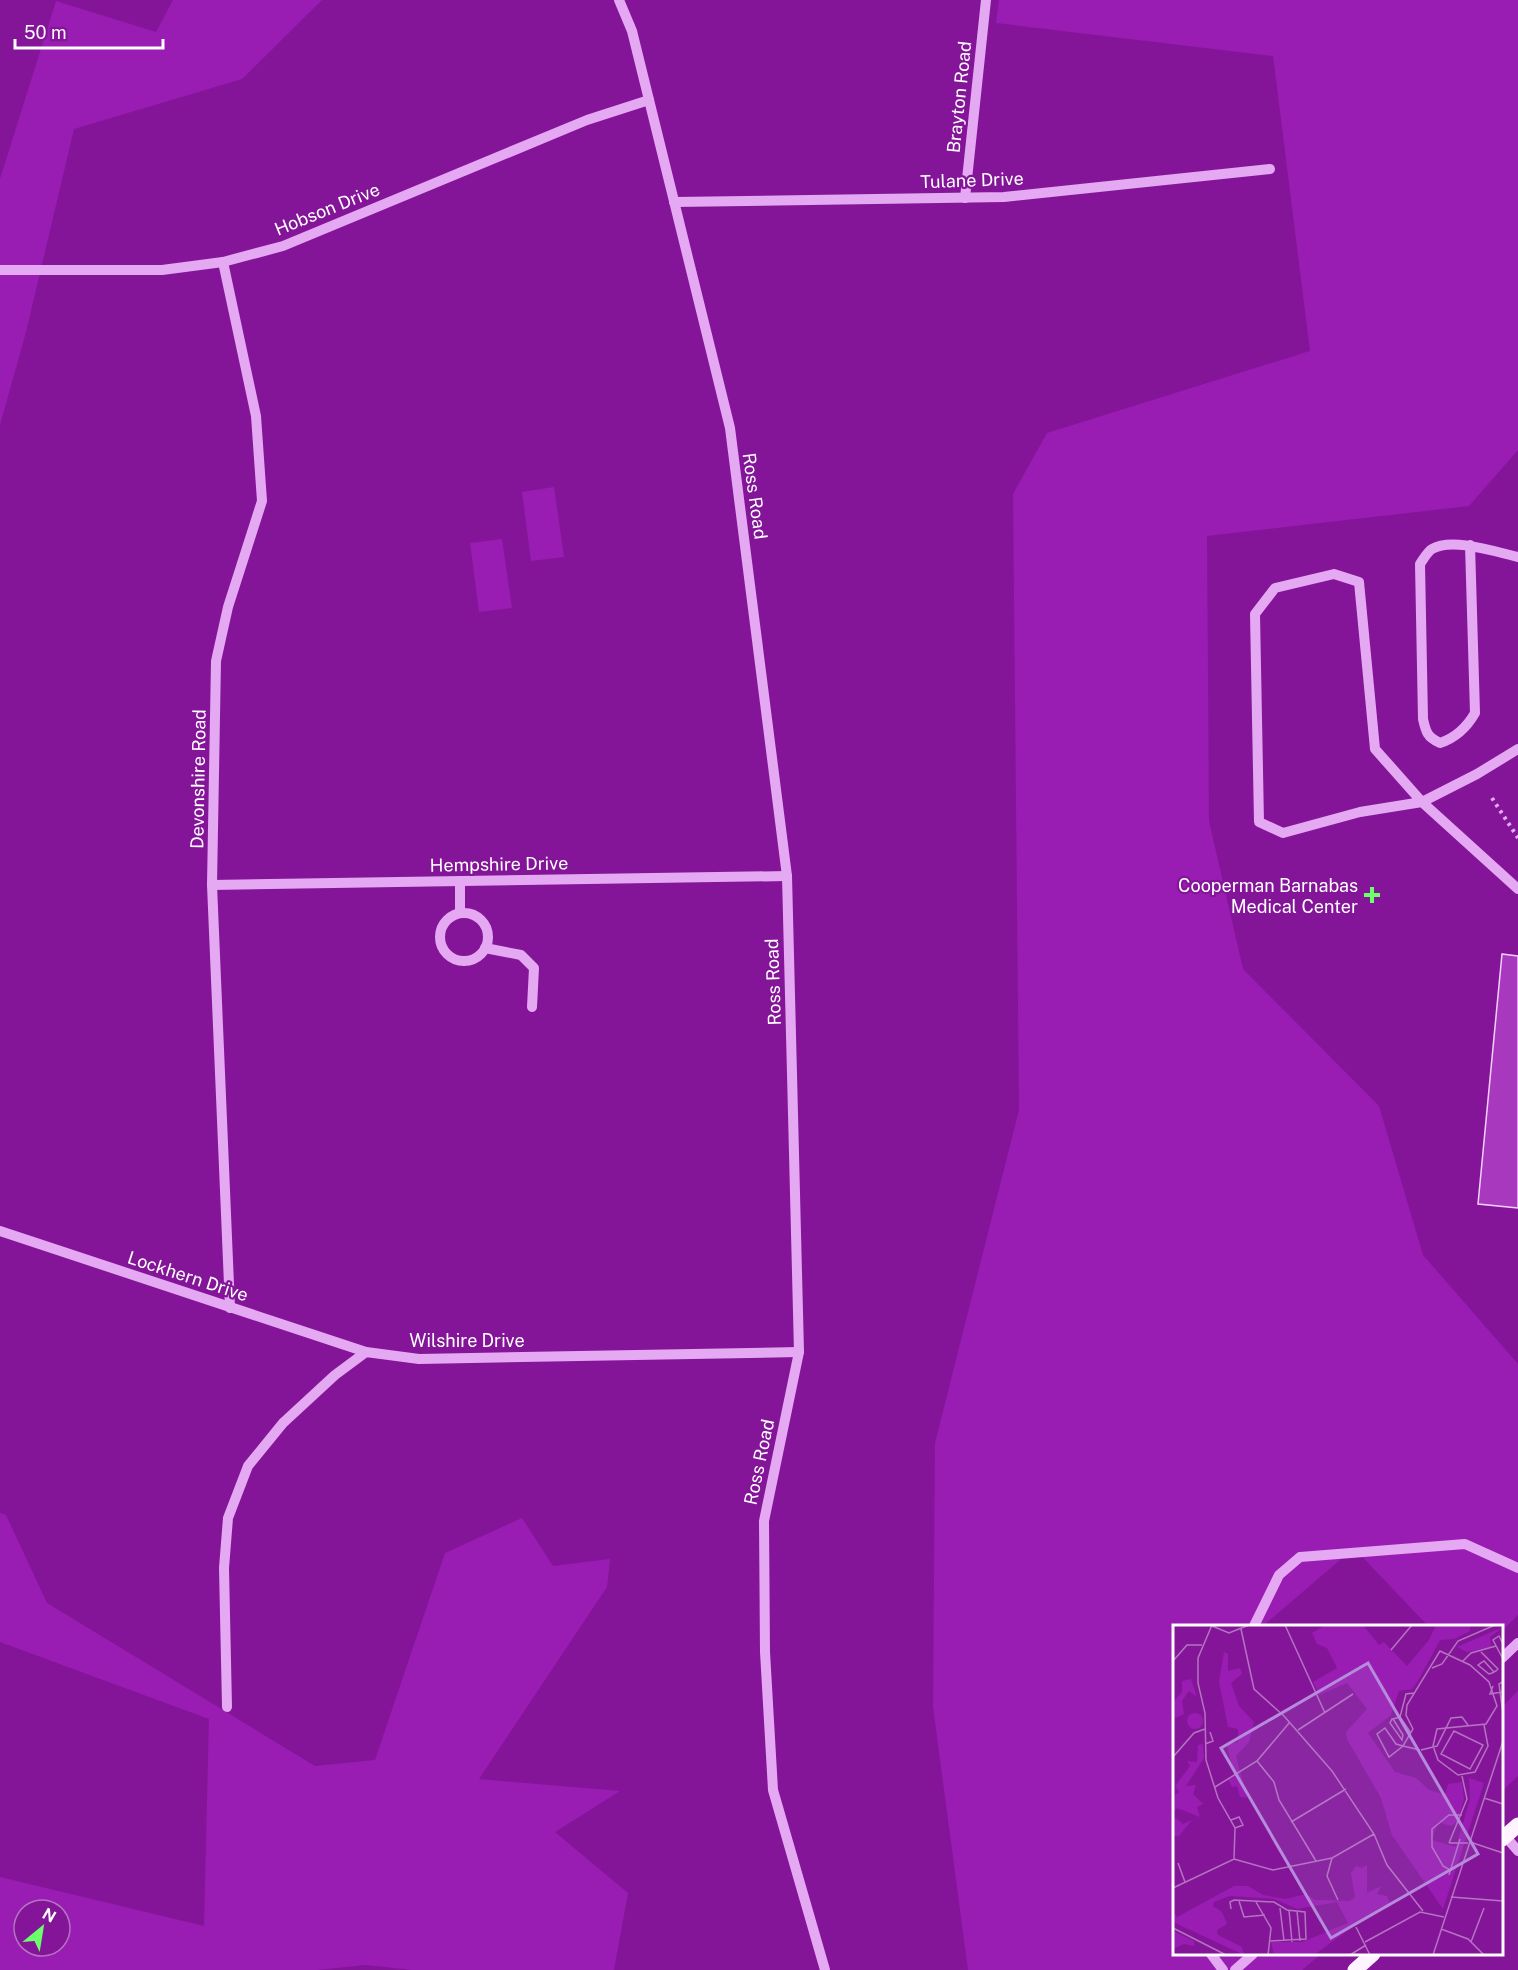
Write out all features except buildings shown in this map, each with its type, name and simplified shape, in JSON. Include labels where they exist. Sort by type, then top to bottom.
[{"type":"main road","points":[[1503,1838],[1518,1825]]},
{"type":"main road","points":[[1355,1970],[1371,1955]]},
{"type":"street","name":"Ross Road","points":[[619,0],[632,31],[730,428],[787,876],[799,1352],[764,1521],[765,1652],[773,1790],[825,1970]]},
{"type":"street","name":"Brayton Road","points":[[965,198],[986,0]]},
{"type":"street","name":"Hobson Drive","points":[[0,270],[162,270],[223,262],[283,246],[587,120],[649,100]]},
{"type":"street","name":"Tulane Drive","points":[[674,202],[1004,197],[1270,169]]},
{"type":"street","name":"Devonshire Road","points":[[223,262],[256,416],[262,501],[228,607],[216,662],[212,885],[230,1308]]},
{"type":"street","points":[[1470,545],[1475,713],[1451,739],[1440,743],[1429,738],[1423,719],[1420,564],[1432,549],[1455,544],[1470,545],[1518,557]]},
{"type":"street","points":[[1518,748],[1477,774],[1422,802],[1360,812],[1283,833],[1259,822],[1255,614],[1275,588],[1334,573],[1359,582],[1375,749],[1422,802],[1518,889]]},
{"type":"street","name":"Hempshire Drive","points":[[212,885],[787,876]]},
{"type":"street","points":[[460,881],[460,912]]},
{"type":"street","points":[[460,912],[476,916],[482,921],[488,934],[485,948],[475,959],[468,962],[452,959],[446,954],[440,940],[440,932],[448,919],[460,912]]},
{"type":"street","points":[[485,948],[521,955],[534,968],[532,1007]]},
{"type":"street","name":"Lockhern Drive","points":[[0,1231],[366,1352]]},
{"type":"street","points":[[227,1707],[224,1568],[228,1518],[248,1466],[283,1423],[335,1375],[366,1352]]},
{"type":"street","name":"Wilshire Drive","points":[[366,1352],[419,1359],[799,1352]]},
{"type":"street","points":[[1254,1625],[1279,1575],[1300,1557],[1465,1544],[1518,1568]]},
{"type":"street","points":[[1503,1657],[1518,1643]]},
{"type":"street","points":[[1503,1838],[1518,1851]]},
{"type":"street","points":[[1212,1955],[1222,1970]]},
{"type":"street","points":[[1235,1970],[1251,1955]]},
{"type":"path","points":[[1492,798],[1518,838]]},
{"type":"shaded area","points":[[173,0],[322,0],[242,79],[74,129],[26,332],[0,425],[0,179],[56,1],[156,32]]},
{"type":"shaded area","points":[[999,0],[1518,0],[1518,450],[1469,506],[1207,536],[1209,821],[1243,969],[1379,1106],[1423,1255],[1518,1364],[1518,1615],[1503,1630],[1503,1625],[1427,1625],[1354,1548],[1264,1625],[1173,1625],[1173,1955],[1320,1955],[1302,1970],[968,1970],[933,1707],[935,1443],[1019,1110],[1013,494],[1047,433],[1310,351],[1273,56],[996,23]]},
{"type":"shaded area","points":[[554,487],[564,557],[531,561],[522,492]]},
{"type":"shaded area","points":[[502,539],[512,608],[479,612],[470,543]]},
{"type":"shaded area","points":[[0,1513],[6,1515],[47,1603],[315,1766],[375,1760],[445,1553],[522,1518],[553,1566],[610,1559],[607,1587],[479,1779],[620,1791],[555,1832],[628,1893],[614,1970],[413,1970],[365,1965],[317,1970],[0,1970],[0,1877],[204,1926],[209,1719],[0,1642]]},
{"type":"shaded area","points":[[1518,1691],[1518,1776],[1503,1790],[1503,1706]]},
{"type":"place","name":"Cooperman Barnabas Medical Center","points":[[1372,895]]}]
